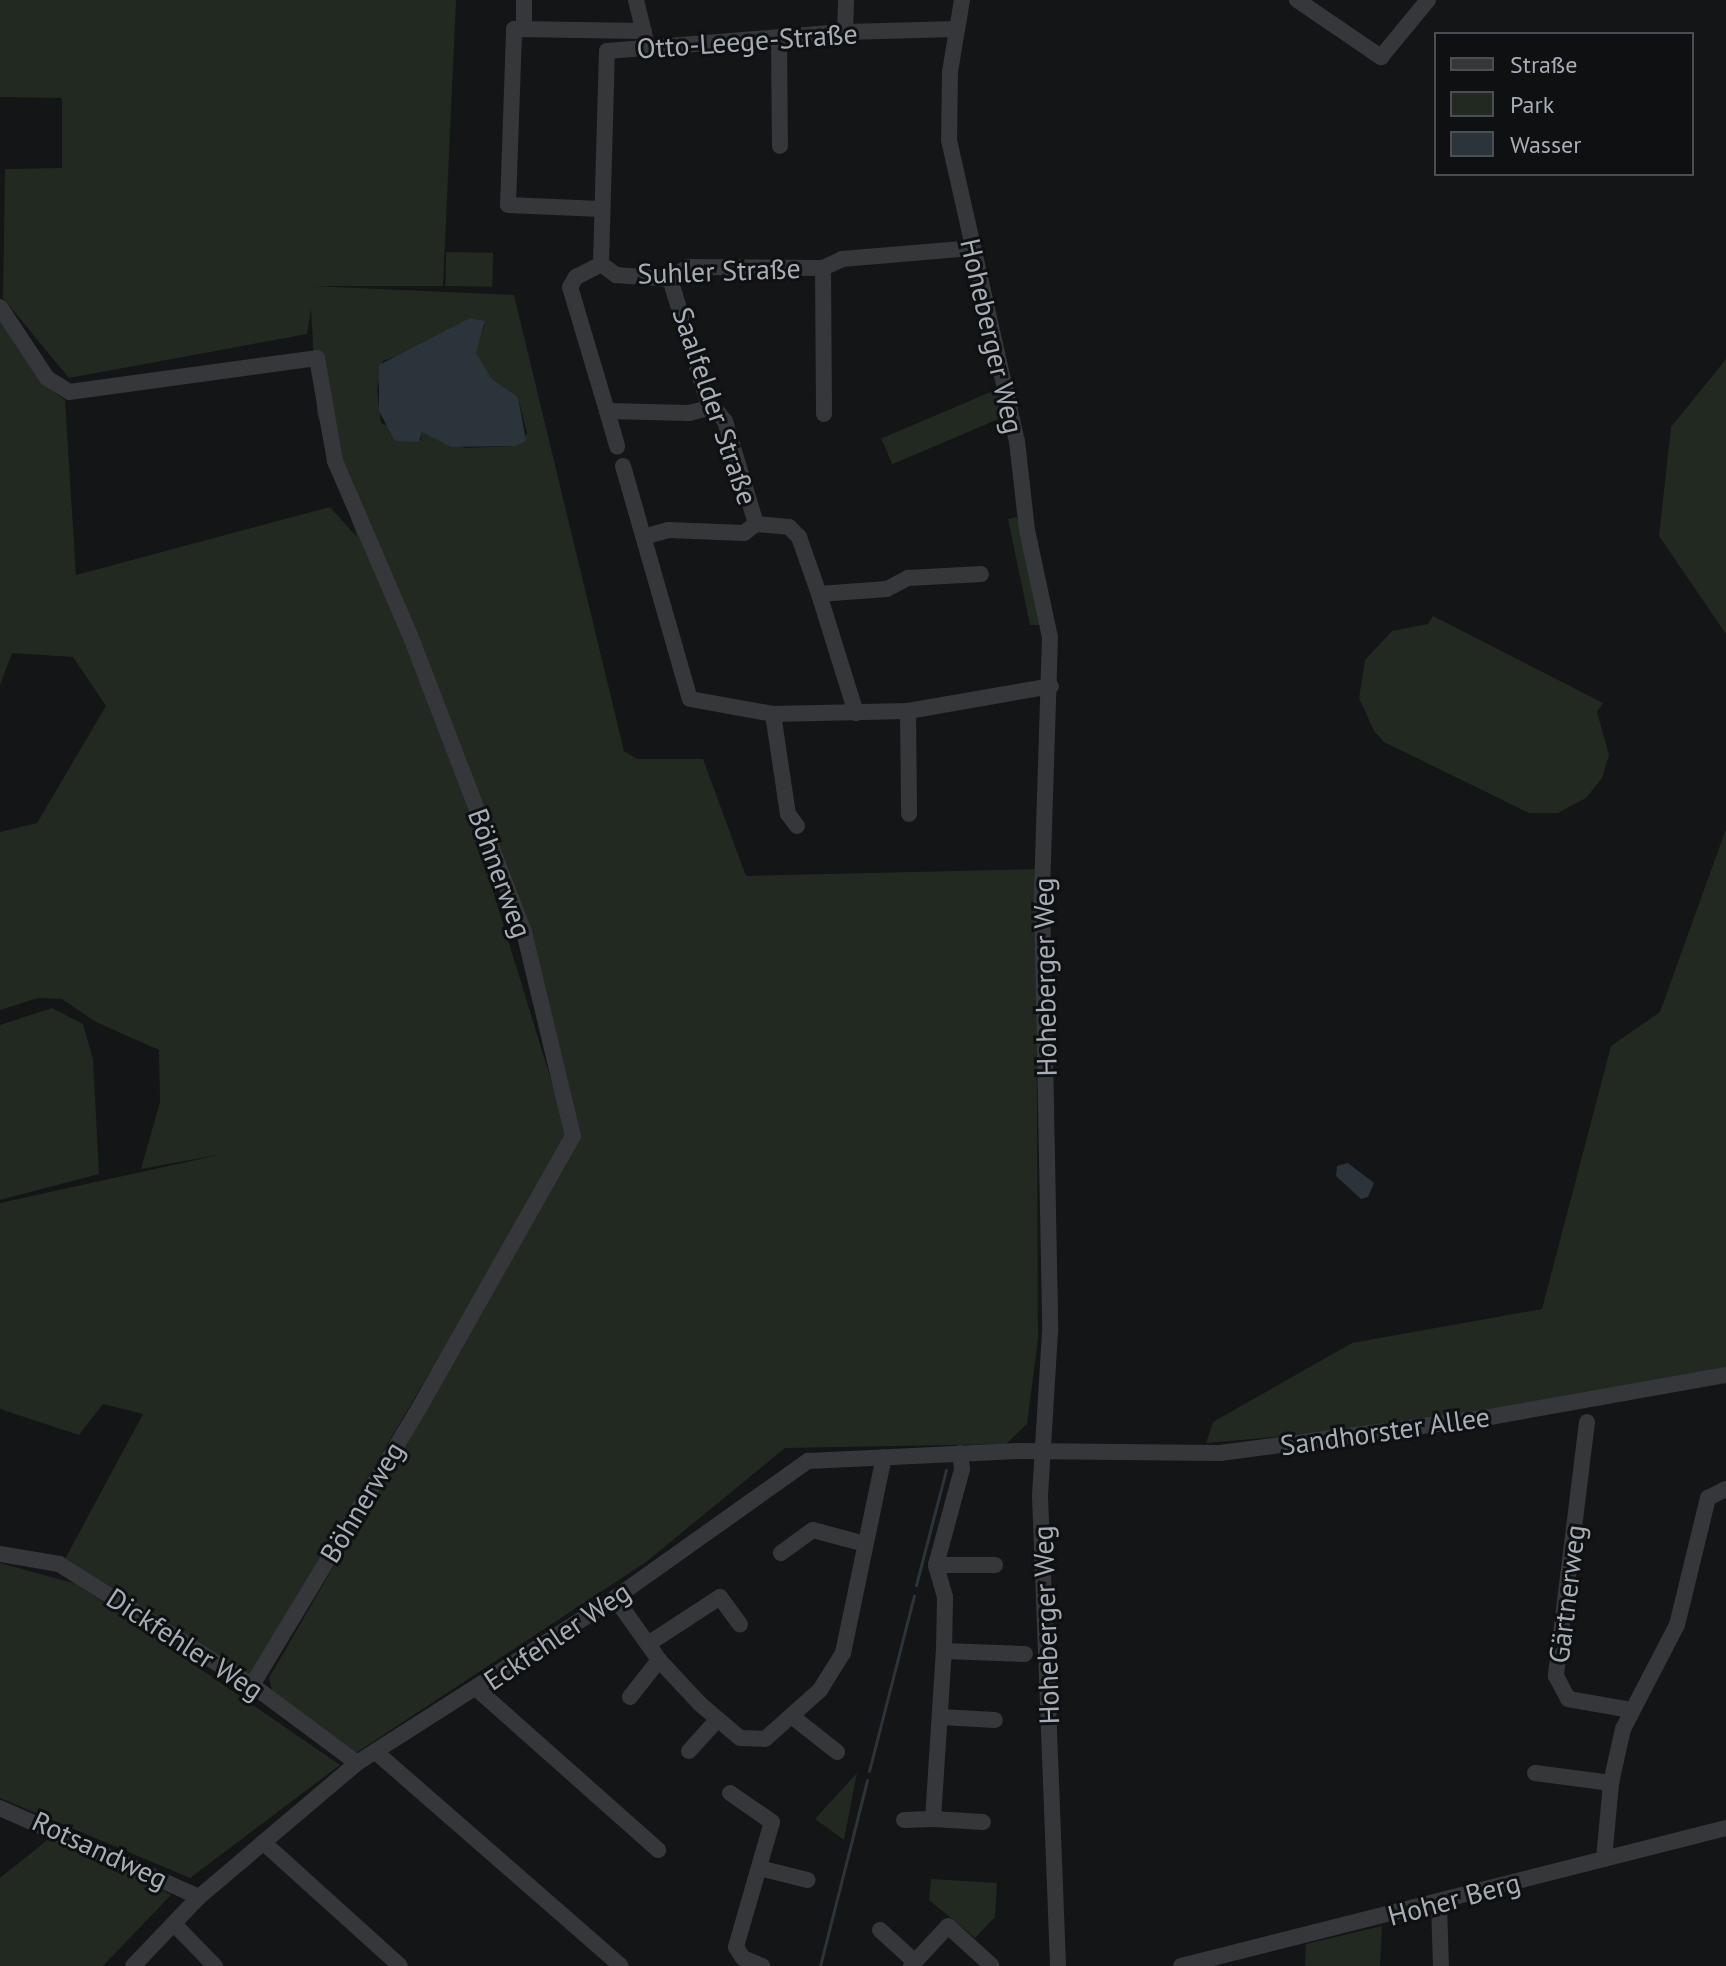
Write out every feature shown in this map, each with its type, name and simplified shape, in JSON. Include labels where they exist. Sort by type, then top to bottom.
[{"type":"street","points":[[524,0],[524,29]]},
{"type":"street","points":[[636,0],[647,48]]},
{"type":"street","points":[[845,32],[846,0]]},
{"type":"street","name":"Hoheberger Weg","points":[[962,0],[956,29],[949,140],[1017,441],[1027,530],[1050,637],[1051,686],[1042,898],[1050,1332],[1041,1451],[1058,1966]]},
{"type":"street","points":[[1297,0],[1381,57],[1428,0]]},
{"type":"street","points":[[601,209],[508,205],[514,29],[644,31]]},
{"type":"street","name":"Otto-Leege-Straße","points":[[601,264],[607,51],[845,32],[956,29]]},
{"type":"street","points":[[607,32],[607,51]]},
{"type":"street","points":[[779,38],[780,146]]},
{"type":"street","name":"Suhler Straße","points":[[607,411],[570,287],[576,277],[601,264],[616,275],[670,279],[688,267],[823,268],[842,259],[972,248]]},
{"type":"street","points":[[823,268],[824,414]]},
{"type":"street","name":"Saalfelder Straße","points":[[670,279],[713,407],[725,421],[756,524],[789,527],[799,537],[856,713]]},
{"type":"street","name":"Böhnerweg","points":[[0,307],[47,378],[69,392],[317,358],[335,461],[410,635],[524,932],[573,1136],[421,1405],[252,1685]]},
{"type":"street","points":[[617,447],[607,411],[689,413],[713,407]]},
{"type":"street","points":[[623,466],[637,522],[647,536],[674,652],[690,699],[773,714],[856,713],[908,711],[1051,686]]},
{"type":"street","points":[[647,536],[668,530],[744,533],[756,524]]},
{"type":"street","points":[[819,594],[887,589],[908,578],[981,574]]},
{"type":"street","points":[[908,711],[909,814]]},
{"type":"street","points":[[773,714],[788,814],[797,826]]},
{"type":"street","name":"Sandhorster Allee","points":[[1041,1451],[1220,1453],[1490,1417],[1726,1375]]},
{"type":"street","name":"Gärtnerweg","points":[[1587,1422],[1556,1676],[1568,1699],[1631,1710]]},
{"type":"street","name":"Eckfehler Weg","points":[[133,1966],[199,1897],[357,1763],[378,1754],[478,1690],[615,1598],[808,1461],[1041,1451]]},
{"type":"street","points":[[933,1819],[941,1717],[945,1597],[936,1565],[962,1469],[960,1453]]},
{"type":"street","points":[[615,1598],[659,1660],[717,1720],[740,1738],[765,1739],[794,1718],[820,1690],[843,1653],[884,1457]]},
{"type":"street","points":[[1604,1859],[1611,1783],[1631,1710],[1677,1625],[1708,1498],[1726,1489]]},
{"type":"street","points":[[781,1553],[813,1530],[865,1544]]},
{"type":"street","name":"Dickfehler Weg","points":[[0,1554],[59,1564],[252,1685],[357,1763]]},
{"type":"street","points":[[936,1565],[995,1565]]},
{"type":"street","points":[[648,1644],[720,1597],[740,1625]]},
{"type":"street","points":[[944,1651],[1025,1654]]},
{"type":"street","points":[[630,1697],[659,1660]]},
{"type":"street","points":[[478,1690],[658,1850]]},
{"type":"street","points":[[941,1717],[995,1720]]},
{"type":"street","points":[[794,1718],[837,1752]]},
{"type":"street","points":[[689,1751],[717,1720]]},
{"type":"street","points":[[378,1754],[621,1966]]},
{"type":"street","points":[[1535,1773],[1611,1783]]},
{"type":"street","points":[[730,1793],[772,1822],[736,1947],[743,1958],[767,1965]]},
{"type":"street","name":"Rotsandweg","points":[[0,1808],[199,1897]]},
{"type":"street","points":[[904,1820],[983,1822]]},
{"type":"street","name":"Hoher Berg","points":[[1181,1966],[1439,1904],[1726,1828]]},
{"type":"street","points":[[264,1843],[400,1966]]},
{"type":"street","points":[[759,1868],[808,1880]]},
{"type":"street","points":[[1439,1904],[1441,1966]]},
{"type":"street","points":[[174,1924],[215,1966]]},
{"type":"street","points":[[880,1930],[913,1964],[948,1926],[992,1966]]},
{"type":"green space","points":[[0,0],[456,0],[443,286],[312,286],[514,295],[624,751],[637,759],[703,759],[746,876],[1036,869],[1038,1339],[1027,1424],[1006,1444],[785,1448],[646,1562],[356,1753],[272,1690],[269,1678],[567,1163],[579,1140],[578,1127],[468,779],[470,816],[567,1132],[472,1302],[249,1676],[64,1561],[143,1414],[103,1404],[79,1435],[0,1409],[0,1203],[223,1154],[141,1169],[160,1102],[159,1050],[96,1022],[62,999],[38,998],[0,1010],[0,832],[37,823],[106,706],[73,657],[12,653],[0,685],[0,315],[41,382],[65,400],[76,575],[330,507],[357,537],[317,414],[311,309],[307,334],[69,378],[3,298],[5,169],[62,168],[62,98],[0,97]],"holes":[[[485,324],[475,353],[492,379],[518,397],[527,434],[515,446],[465,448],[427,432],[422,432],[421,440],[381,423],[377,390],[383,361]]]},
{"type":"green space","points":[[446,252],[493,253],[492,287],[445,286]]},
{"type":"green space","points":[[1726,359],[1726,634],[1659,536],[1671,427]]},
{"type":"green space","points":[[1000,388],[1011,414],[892,464],[881,438]]},
{"type":"green space","points":[[1017,517],[1042,625],[1030,625],[1008,519]]},
{"type":"green space","points":[[1433,616],[1603,703],[1597,712],[1609,755],[1602,778],[1586,798],[1558,813],[1529,813],[1384,742],[1374,731],[1359,698],[1365,660],[1392,631],[1428,624]]},
{"type":"green space","points":[[1726,829],[1726,1375],[1397,1426],[1206,1443],[1213,1422],[1352,1343],[1542,1309],[1611,1046],[1660,1012]]},
{"type":"green space","points":[[52,1008],[83,1024],[93,1059],[99,1174],[0,1200],[0,1025]]},
{"type":"green space","points":[[0,1563],[77,1584],[340,1765],[190,1878],[0,1798]]},
{"type":"green space","points":[[857,1773],[844,1840],[815,1819]]},
{"type":"green space","points":[[56,1833],[171,1895],[103,1966],[0,1966],[0,1878]]},
{"type":"green space","points":[[931,1879],[997,1883],[995,1917],[975,1938],[929,1900]]},
{"type":"green space","points":[[1382,1926],[1380,1966],[1305,1966],[1306,1944]]},
{"type":"water","points":[[470,318],[485,321],[476,353],[492,379],[518,397],[526,441],[515,446],[451,447],[422,432],[419,442],[395,441],[379,411],[379,365]]},
{"type":"water","points":[[1348,1163],[1374,1183],[1368,1197],[1361,1199],[1336,1176],[1337,1166]]},
{"type":"waterway","points":[[916,1585],[946,1470]]},
{"type":"waterway","points":[[869,1771],[914,1596]]},
{"type":"waterway","points":[[820,1966],[867,1780]]}]
